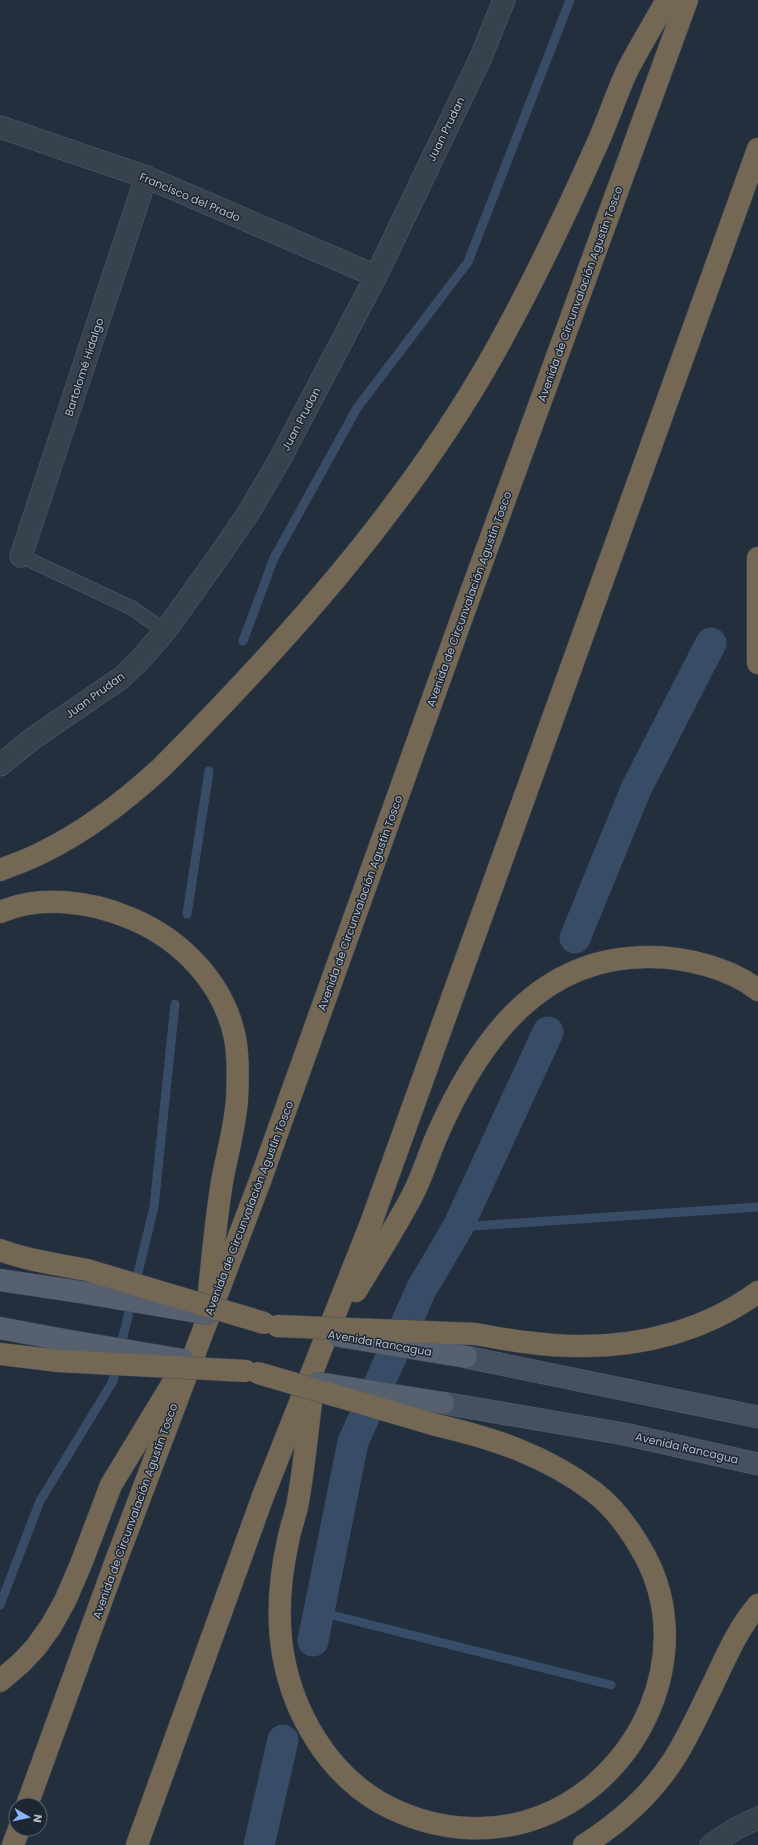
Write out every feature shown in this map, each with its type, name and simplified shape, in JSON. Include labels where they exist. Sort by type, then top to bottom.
[{"type":"highway","points":[[0,870],[44,852],[77,833],[136,791],[162,768],[308,610],[386,517],[458,412],[492,356],[538,270],[576,192],[628,70],[667,0]]},
{"type":"highway","name":"Avenida de Circunvalación Agustín Tosco","points":[[30,1797],[114,1565],[265,1166],[466,606],[687,0]]},
{"type":"highway","points":[[137,1845],[263,1496],[320,1354],[395,1157],[758,149]]},
{"type":"highway","points":[[758,558],[758,663]]},
{"type":"highway","points":[[0,912],[35,903],[63,902],[90,905],[117,912],[148,926],[165,936],[186,953],[204,972],[220,997],[228,1014],[235,1039],[238,1067],[237,1099],[233,1135],[222,1183],[202,1333],[111,1485],[81,1564],[64,1601],[50,1626],[31,1652],[0,1681]]},
{"type":"highway","points":[[0,1354],[59,1361],[252,1372],[436,1425],[480,1435],[545,1461],[595,1492],[616,1511],[636,1538],[652,1567],[662,1600],[666,1630],[665,1661],[658,1690],[647,1717],[632,1742],[612,1767],[588,1789],[564,1805],[540,1817],[511,1824],[481,1828],[454,1828],[425,1822],[399,1813],[372,1798],[352,1782],[330,1759],[314,1737],[300,1710],[290,1682],[283,1652],[281,1593],[288,1541],[297,1506],[320,1354],[413,1194],[438,1133],[460,1088],[478,1056],[500,1027],[520,1007],[542,990],[569,974],[596,963],[626,957],[660,957],[692,961],[726,973],[758,990]]},
{"type":"highway","points":[[0,1250],[49,1264],[88,1270],[271,1324],[475,1334],[521,1341],[578,1346],[614,1345],[647,1340],[680,1332],[711,1320],[739,1306],[758,1292]]},
{"type":"highway","points":[[584,1845],[606,1831],[632,1810],[654,1787],[672,1762],[737,1635],[758,1605]]},
{"type":"main road","name":"Avenida Rancagua","points":[[0,1280],[80,1292],[466,1357],[758,1417]]},
{"type":"main road","name":"Avenida Rancagua","points":[[0,1328],[624,1434],[758,1464]]},
{"type":"street","name":"Juan Prudan","points":[[0,764],[121,678],[140,660],[165,631],[214,563],[276,466],[376,276],[481,57],[504,0]]},
{"type":"street","name":"Francisco del Prado","points":[[0,127],[146,178],[376,276]]},
{"type":"street","name":"Bartolomé Hidalgo","points":[[21,556],[146,178]]},
{"type":"street","points":[[711,1845],[735,1829],[758,1818]]},
{"type":"lane","points":[[21,556],[132,608],[165,631]]},
{"type":"waterway","points":[[243,641],[274,558],[357,408],[468,262],[570,0]]},
{"type":"waterway","points":[[575,938],[636,789],[711,643]]},
{"type":"waterway","points":[[187,914],[209,771]]},
{"type":"waterway","points":[[135,1285],[154,1207],[175,1004]]},
{"type":"waterway","points":[[313,1641],[353,1442],[422,1288],[458,1227],[548,1032]]},
{"type":"waterway","points":[[458,1227],[758,1207]]},
{"type":"waterway","points":[[120,1349],[132,1300]]},
{"type":"waterway","points":[[0,1605],[40,1501],[113,1381],[117,1364]]},
{"type":"waterway","points":[[320,1612],[611,1685]]},
{"type":"waterway","points":[[259,1845],[283,1740]]}]
